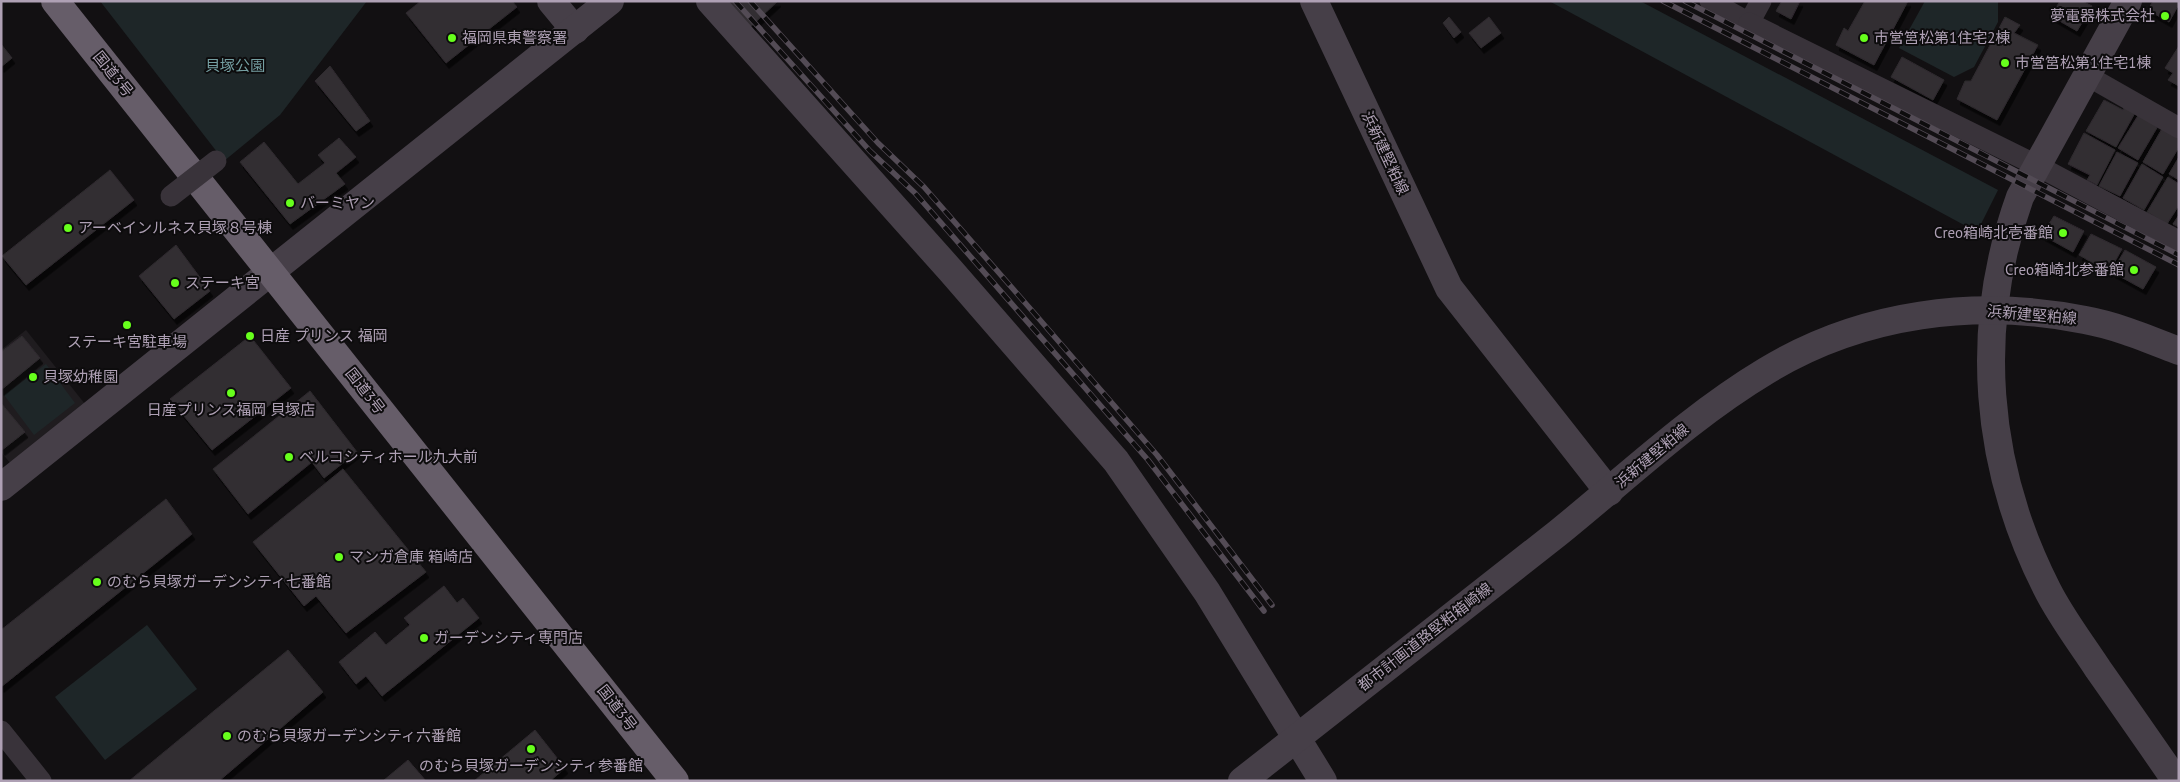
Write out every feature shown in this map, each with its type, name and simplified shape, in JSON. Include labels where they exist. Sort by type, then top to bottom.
[{"type":"highway","name":"国道3号","points":[[55,1],[675,781]]},
{"type":"street","points":[[551,1],[575,30]]},
{"type":"street","points":[[1,487],[272,273],[610,1]]},
{"type":"street","points":[[710,1],[951,271],[1116,462],[1207,592],[1323,781]]},
{"type":"street","name":"浜新建堅粕線","points":[[1314,1],[1449,288],[1609,492],[1731,393],[1768,370],[1806,350],[1882,323],[1916,314],[1992,310],[2040,313],[2086,320],[2132,332],[2179,351]]},
{"type":"street","points":[[1710,1],[1749,23],[2036,165],[2179,241]]},
{"type":"street","points":[[1749,23],[1761,1]]},
{"type":"street","points":[[2128,1],[2020,197],[2001,257],[1992,310],[1990,368],[1994,422],[2006,484],[2023,539],[2048,591],[2083,646],[2176,781]]},
{"type":"street","points":[[2086,75],[2179,128]]},
{"type":"street","points":[[171,196],[216,161]]},
{"type":"street","name":"都市計画道路堅粕箱崎線","points":[[1242,781],[1609,492]]},
{"type":"street","points":[[1,731],[40,781]]},
{"type":"shaded area","name":"貝塚幼稚園","points":[[26,330],[85,404],[11,464],[1,452],[1,350]]},
{"type":"green space","name":"貝塚公園","points":[[100,1],[367,1],[280,115],[224,161]]},
{"type":"green space","points":[[1549,1],[1640,1],[1998,190],[1977,232]]},
{"type":"green space","points":[[1925,1],[1998,1],[1998,22],[1974,67],[1954,77],[1899,48]]},
{"type":"green space","points":[[46,364],[75,403],[34,435],[4,395]]},
{"type":"green space","points":[[147,625],[197,689],[105,760],[55,697]]},
{"type":"building","name":"福岡県東警察署","points":[[421,1],[512,1],[517,7],[446,63],[406,13]]},
{"type":"building","points":[[723,1],[778,1],[748,29]]},
{"type":"building","points":[[1782,1],[1800,1],[1791,19],[1776,11]]},
{"type":"building","name":"市営筥松第1住宅2棟","points":[[1865,1],[1908,1],[1874,65],[1836,45],[1844,28],[1848,31]]},
{"type":"building","points":[[2060,1],[2082,1],[2092,6],[2077,31],[2051,16]]},
{"type":"building","name":"夢電器株式会社","points":[[2153,1],[2179,1],[2169,22],[2148,10]]},
{"type":"building","points":[[1449,17],[1461,32],[1454,38],[1443,23]]},
{"type":"building","points":[[1489,17],[1501,33],[1481,48],[1469,33]]},
{"type":"building","name":"市営筥松第1住宅1棟","points":[[2005,17],[2020,25],[2014,33],[2038,45],[1997,120],[1957,99],[1965,81],[1971,81]]},
{"type":"building","points":[[1,44],[12,58],[1,67]]},
{"type":"building","points":[[2179,46],[2179,86],[2168,80],[2173,73],[2165,68]]},
{"type":"building","points":[[1902,57],[1944,80],[1933,100],[1891,77]]},
{"type":"building","points":[[330,66],[370,121],[356,131],[315,81]]},
{"type":"building","points":[[2104,100],[2123,110],[2125,106],[2136,111],[2116,147],[2086,131]]},
{"type":"building","points":[[2139,114],[2158,126],[2138,160],[2118,148]]},
{"type":"building","points":[[2163,127],[2179,136],[2179,147],[2163,174],[2143,162]]},
{"type":"building","points":[[2084,133],[2115,150],[2097,185],[2087,180],[2090,175],[2068,164]]},
{"type":"building","points":[[339,138],[356,157],[336,173],[345,184],[290,224],[240,162],[264,142],[298,184],[325,163],[318,155]]},
{"type":"building","points":[[2117,152],[2138,163],[2120,196],[2099,186]]},
{"type":"building","points":[[2179,157],[2179,180],[2169,174]]},
{"type":"building","points":[[2142,164],[2163,177],[2144,210],[2123,198]]},
{"type":"building","name":"アーベインルネス貝塚８号棟","points":[[110,170],[134,200],[26,285],[2,256]]},
{"type":"building","points":[[2168,177],[2179,184],[2179,205],[2167,224],[2147,212]]},
{"type":"building","points":[[2179,215],[2179,227],[2173,224]]},
{"type":"building","name":"Creo箱崎北壱番館","points":[[2054,216],[2084,231],[2073,252],[2042,235]]},
{"type":"building","points":[[2091,234],[2122,249],[2109,272],[2079,255]]},
{"type":"building","name":"ステーキ宮","points":[[176,245],[210,291],[174,319],[139,276]]},
{"type":"building","name":"Creo箱崎北参番館","points":[[2125,250],[2156,267],[2143,289],[2112,272]]},
{"type":"building","name":"貝塚幼稚園","points":[[22,336],[40,358],[1,390],[1,352]]},
{"type":"building","name":"日産プリンス福岡 貝塚店","points":[[250,336],[291,388],[212,450],[170,399]]},
{"type":"building","name":"ベルコシティホール九大前","points":[[310,391],[357,452],[324,478],[312,462],[248,514],[213,469]]},
{"type":"building","name":"貝塚幼稚園","points":[[1,403],[25,432],[2,450],[1,449]]},
{"type":"building","name":"マンガ倉庫 箱崎店","points":[[343,469],[426,572],[346,633],[316,596],[304,606],[253,542]]},
{"type":"building","name":"のむら貝塚ガーデンシティ七番館","points":[[166,499],[192,534],[1,687],[1,630]]},
{"type":"building","name":"ガーデンシティ専門店","points":[[444,586],[457,603],[463,598],[479,618],[382,696],[366,676],[356,684],[339,662],[375,632],[386,645],[410,625],[404,618]]},
{"type":"building","name":"のむら貝塚ガーデンシティ六番館","points":[[288,650],[323,692],[219,781],[129,781]]},
{"type":"building","name":"のむら貝塚ガーデンシティ参番館","points":[[535,730],[565,768],[550,781],[474,781]]},
{"type":"building","points":[[408,760],[426,781],[383,781]]},
{"type":"railway","points":[[735,1],[870,151],[915,193],[1148,460],[1264,611]]},
{"type":"railway","points":[[750,1],[878,143],[924,187],[1157,455],[1272,605]]},
{"type":"railway","points":[[1663,1],[2179,265]]},
{"type":"railway","points":[[1685,1],[2179,255]]},
{"type":"place","name":"夢電器株式会社","points":[[2165,16]]},
{"type":"place","name":"福岡県東警察署","points":[[452,38]]},
{"type":"place","name":"市営筥松第1住宅2棟","points":[[1864,38]]},
{"type":"place","name":"市営筥松第1住宅1棟","points":[[2005,63]]},
{"type":"place","name":"バーミヤン","points":[[290,203]]},
{"type":"place","name":"アーベインルネス貝塚８号棟","points":[[68,228]]},
{"type":"place","name":"Creo箱崎北壱番館","points":[[2063,233]]},
{"type":"place","name":"Creo箱崎北参番館","points":[[2134,270]]},
{"type":"place","name":"ステーキ宮","points":[[175,283]]},
{"type":"place","name":"ステーキ宮駐車場","points":[[127,325]]},
{"type":"place","name":"日産 プリンス 福岡","points":[[250,336]]},
{"type":"place","name":"貝塚幼稚園","points":[[33,377]]},
{"type":"place","name":"日産プリンス福岡 貝塚店","points":[[231,393]]},
{"type":"place","name":"ベルコシティホール九大前","points":[[289,457]]},
{"type":"place","name":"マンガ倉庫 箱崎店","points":[[339,557]]},
{"type":"place","name":"のむら貝塚ガーデンシティ七番館","points":[[97,582]]},
{"type":"place","name":"ガーデンシティ専門店","points":[[424,638]]},
{"type":"place","name":"のむら貝塚ガーデンシティ六番館","points":[[227,736]]},
{"type":"place","name":"のむら貝塚ガーデンシティ参番館","points":[[531,749]]}]
